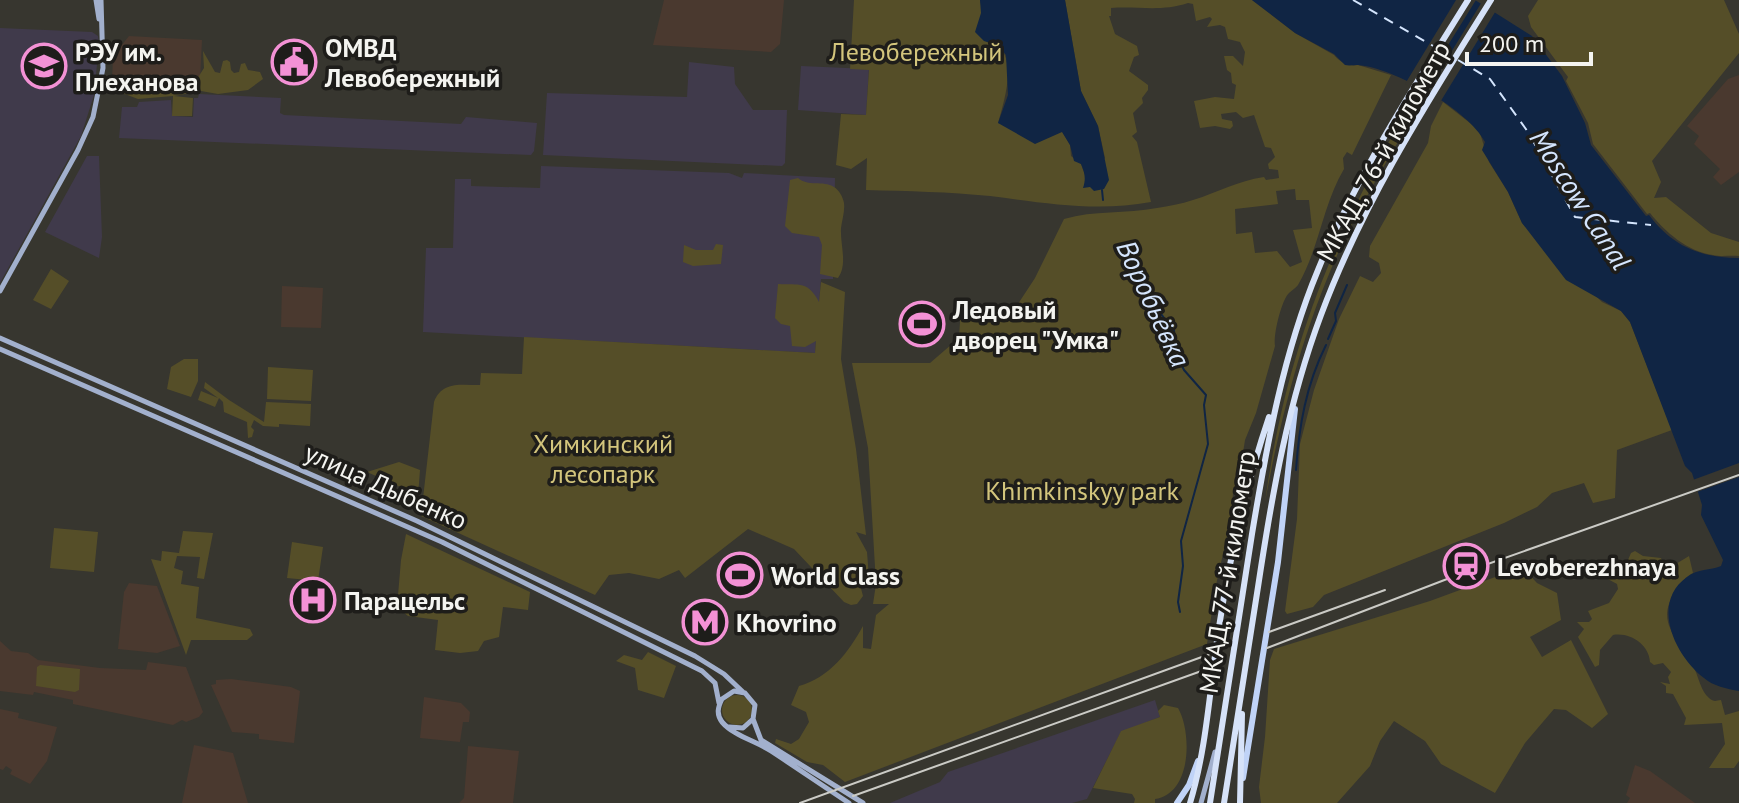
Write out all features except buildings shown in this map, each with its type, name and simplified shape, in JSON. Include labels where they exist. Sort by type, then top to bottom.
[{"type":"highway","name":"МКАД, 76-й километр","points":[[1290,349],[1334,233],[1404,103],[1468,0]]},
{"type":"highway","name":"МКАД, 76-й километр","points":[[1302,370],[1352,240],[1420,113],[1491,0]]},
{"type":"highway","name":"МКАД, 77-й километр","points":[[1210,803],[1257,500],[1290,349]]},
{"type":"highway","name":"МКАД, 77-й километр","points":[[1224,803],[1271,503],[1302,370]]},
{"type":"highway","points":[[1190,803],[1199,769],[1222,609],[1245,499],[1281,384]]},
{"type":"highway","points":[[1239,803],[1244,679]]},
{"type":"main road","points":[[0,291],[89,127],[102,78],[102,28],[98,0]]},
{"type":"main road","name":"улица Дыбенко","points":[[0,338],[490,554],[695,656],[721,671],[743,692]]},
{"type":"main road","name":"улица Дыбенко","points":[[0,349],[498,568],[702,671],[715,683],[719,703]]},
{"type":"main road","points":[[1239,803],[1302,370]]},
{"type":"main road","points":[[849,803],[809,773],[761,740],[753,719],[755,705],[743,692],[729,693],[719,703],[719,716],[729,727],[809,773],[863,803]]},
{"type":"main road","points":[[729,727],[743,728],[753,719]]},
{"type":"main road","points":[[1201,803],[1223,720]]},
{"type":"main road","points":[[1177,803],[1197,765],[1203,738]]},
{"type":"shaded area","points":[[664,0],[784,0],[780,44],[771,52],[653,45]]},
{"type":"shaded area","points":[[0,28],[92,32],[98,36],[99,44],[94,95],[81,136],[0,283]]},
{"type":"shaded area","points":[[129,36],[202,40],[200,80],[190,80],[189,86],[112,82],[113,56]]},
{"type":"shaded area","points":[[689,62],[734,67],[735,84],[753,110],[787,110],[785,163],[782,166],[543,155],[547,93],[687,97]]},
{"type":"shaded area","points":[[801,66],[869,69],[866,115],[798,110]]},
{"type":"shaded area","points":[[1739,75],[1739,172],[1721,185],[1713,177],[1720,169],[1694,144],[1699,136],[1687,126],[1728,79]]},
{"type":"shaded area","points":[[199,94],[281,98],[280,113],[284,115],[461,124],[466,117],[537,123],[534,151],[531,155],[119,138],[122,107],[137,107],[139,102],[171,100],[172,116],[193,117],[194,98],[198,98]]},
{"type":"shaded area","points":[[87,156],[99,156],[102,237],[99,258],[45,232]]},
{"type":"shaded area","points":[[541,166],[729,173],[742,178],[744,173],[835,178],[833,279],[821,279],[815,353],[423,332],[426,248],[453,248],[455,179],[471,179],[471,186],[540,188]]},
{"type":"shaded area","points":[[282,286],[323,288],[321,328],[281,327]]},
{"type":"shaded area","points":[[129,583],[157,586],[180,646],[157,653],[118,649],[124,592]]},
{"type":"shaded area","points":[[0,641],[11,651],[28,653],[38,660],[100,668],[146,670],[148,662],[186,667],[203,712],[199,717],[173,725],[73,704],[73,700],[34,692],[33,695],[0,691]]},
{"type":"shaded area","points":[[231,679],[300,691],[294,743],[259,739],[259,734],[232,732],[211,685],[216,684],[216,680]]},
{"type":"shaded area","points":[[424,697],[461,703],[470,712],[469,722],[463,722],[460,742],[420,738]]},
{"type":"shaded area","points":[[1155,700],[1160,717],[1121,732],[1087,799],[1072,803],[890,803],[940,782],[948,772]]},
{"type":"shaded area","points":[[0,709],[19,713],[18,718],[57,727],[47,761],[30,784],[10,774],[12,770],[6,766],[0,769]]},
{"type":"shaded area","points":[[194,745],[233,753],[248,803],[182,803]]},
{"type":"shaded area","points":[[468,746],[519,751],[513,803],[459,803],[464,798]]},
{"type":"shaded area","points":[[1635,765],[1650,771],[1695,803],[1627,803],[1630,798],[1626,795]]},
{"type":"green space","points":[[854,0],[980,0],[989,43],[999,47],[1007,65],[1006,90],[998,123],[1062,131],[1070,145],[1071,156],[1081,164],[1086,178],[1105,158],[1098,126],[1081,91],[1065,0],[1252,0],[1295,33],[1342,62],[1391,75],[1352,155],[1347,152],[1343,158],[1344,169],[1311,257],[1298,285],[1286,297],[1281,311],[1275,346],[1245,440],[1233,492],[1232,514],[1207,644],[845,782],[823,765],[807,762],[775,743],[776,739],[791,744],[799,739],[809,722],[806,712],[791,705],[799,686],[820,677],[837,663],[863,626],[863,648],[871,649],[876,615],[889,604],[873,604],[876,584],[868,448],[852,363],[930,363],[959,338],[961,306],[1014,310],[1035,278],[1064,219],[1170,206],[1254,179],[1279,178],[1278,170],[1269,169],[1268,164],[1275,157],[1271,148],[1265,147],[1254,115],[1243,118],[1236,112],[1221,114],[1222,119],[1232,121],[1230,129],[1215,126],[1200,128],[1194,101],[1215,97],[1234,99],[1236,85],[1232,83],[1224,56],[1233,56],[1243,66],[1245,52],[1240,42],[1228,39],[1225,27],[1207,27],[1212,19],[1210,17],[1196,21],[1193,4],[1111,8],[1109,16],[1115,34],[1137,46],[1139,55],[1134,57],[1129,71],[1148,85],[1143,103],[1133,113],[1137,132],[1132,136],[1137,142],[1151,202],[1090,206],[975,195],[866,190],[867,158],[851,169],[836,165],[841,114],[866,115],[869,70],[850,69]],"holes":[[[1295,189],[1296,200],[1309,200],[1312,228],[1293,230],[1302,262],[1290,267],[1277,251],[1255,253],[1252,232],[1236,234],[1235,209],[1278,204],[1276,191]]]},
{"type":"green space","points":[[1538,0],[1724,0],[1739,34],[1739,53],[1652,161],[1661,182],[1654,198],[1666,197],[1711,233],[1739,242],[1739,256],[1716,256],[1695,250],[1669,233],[1650,213],[1647,214],[1593,144],[1588,123],[1566,81],[1568,77],[1531,27],[1528,16]]},
{"type":"green space","points":[[203,51],[215,72],[220,73],[223,61],[227,60],[234,73],[239,72],[241,64],[245,63],[248,70],[260,72],[263,79],[248,90],[218,94],[201,91],[174,96],[193,98],[192,116],[172,116],[173,96],[138,99],[117,91],[119,75],[135,86],[197,79],[204,68]]},
{"type":"green space","points":[[1443,102],[1479,130],[1489,162],[1508,192],[1522,223],[1602,302],[1621,311],[1630,322],[1672,430],[1617,450],[1615,498],[1593,503],[1584,483],[1552,493],[1537,507],[1504,523],[1324,595],[1313,607],[1287,614],[1297,519],[1300,444],[1314,390],[1339,319],[1360,276],[1373,282],[1381,273],[1379,263],[1369,257],[1370,246],[1428,143],[1431,126]]},
{"type":"green space","points":[[1407,110],[1414,115],[1353,222],[1318,302],[1287,401],[1265,502],[1285,396],[1315,298],[1356,205]]},
{"type":"green space","points":[[798,178],[830,185],[843,198],[843,261],[838,278],[820,274],[822,245],[819,237],[792,233],[785,226],[790,180]]},
{"type":"green space","points":[[716,244],[723,245],[721,264],[693,266],[683,262],[684,245],[696,250],[713,250]]},
{"type":"green space","points":[[51,269],[69,281],[51,309],[33,300]]},
{"type":"green space","name":"Химкинский лесопарк","points":[[821,282],[845,292],[841,359],[866,535],[856,532],[867,552],[869,578],[858,577],[863,596],[857,604],[844,602],[794,549],[748,529],[685,578],[679,570],[659,579],[629,573],[609,575],[595,595],[421,516],[437,395],[447,387],[480,385],[481,373],[522,374],[524,337],[815,353],[816,341],[805,347],[792,346],[790,326],[781,324],[775,318],[778,284],[807,287],[819,302]]},
{"type":"green space","points":[[184,359],[198,359],[198,381],[191,397],[167,389],[171,367]]},
{"type":"green space","points":[[268,367],[313,370],[311,401],[267,399]]},
{"type":"green space","points":[[205,382],[264,422],[266,402],[311,404],[310,426],[263,426],[254,420],[252,437],[248,438],[247,422],[224,412],[223,402],[219,398],[215,407],[198,400],[201,391],[218,398],[204,388]]},
{"type":"green space","points":[[399,462],[420,470],[417,509],[413,506],[414,493],[367,472]]},
{"type":"green space","points":[[54,528],[98,532],[94,572],[50,568]]},
{"type":"green space","points":[[183,531],[213,533],[204,579],[197,578],[200,557],[177,556],[174,568],[183,571],[181,584],[199,587],[196,618],[250,629],[253,635],[247,640],[191,640],[186,655],[151,559],[161,561],[162,551],[179,553]]},
{"type":"green space","points":[[406,534],[530,592],[528,610],[503,607],[499,637],[484,641],[478,651],[460,653],[435,650],[438,620],[408,616],[397,607]]},
{"type":"green space","points":[[292,542],[323,547],[318,581],[287,578]]},
{"type":"green space","points":[[1635,551],[1643,556],[1661,558],[1666,570],[1689,556],[1693,573],[1681,583],[1669,603],[1668,623],[1706,695],[1713,701],[1721,700],[1725,715],[1739,711],[1739,761],[1734,768],[1709,768],[1725,744],[1722,723],[1684,725],[1686,718],[1673,694],[1666,693],[1666,686],[1660,682],[1670,684],[1668,677],[1671,672],[1663,663],[1654,665],[1650,662],[1643,645],[1626,636],[1613,635],[1600,650],[1599,665],[1595,667],[1578,637],[1584,629],[1577,622],[1589,622],[1592,619],[1588,611],[1609,603],[1618,589],[1617,584],[1593,571],[1568,572],[1563,571],[1565,567],[1592,564],[1624,569]]},
{"type":"green space","points":[[1517,569],[1525,570],[1537,583],[1557,593],[1561,620],[1530,637],[1542,657],[1571,640],[1608,714],[1592,728],[1566,710],[1554,709],[1525,743],[1495,793],[1441,764],[1425,741],[1394,721],[1380,741],[1370,766],[1337,803],[1261,803],[1259,787],[1270,660],[1274,649],[1430,601]]},
{"type":"green space","points":[[648,652],[676,666],[664,698],[638,690],[635,668],[616,661],[624,655],[642,660]]},
{"type":"green space","points":[[37,667],[80,669],[79,690],[36,686]]},
{"type":"green space","points":[[737,695],[748,699],[752,710],[748,721],[737,725],[726,721],[722,710],[726,699]]},
{"type":"green space","points":[[1164,705],[1178,708],[1186,732],[1186,761],[1176,786],[1167,795],[1155,799],[1155,803],[1134,803],[1132,794],[1093,788],[1121,731],[1160,717],[1158,711]]},
{"type":"water","points":[[980,0],[1065,0],[1081,91],[1098,126],[1109,180],[1104,189],[1094,191],[1090,187],[1083,188],[1085,179],[1081,164],[1074,161],[1070,145],[1062,132],[1035,144],[998,123],[1008,95],[1006,55],[999,46],[984,41],[975,32],[981,13]]},
{"type":"water","name":"Moscow Canal","points":[[1252,0],[1475,0],[1532,36],[1562,76],[1585,123],[1591,145],[1646,216],[1649,215],[1667,235],[1688,248],[1712,256],[1739,258],[1739,691],[1712,683],[1693,668],[1676,643],[1671,629],[1668,615],[1676,588],[1691,574],[1721,566],[1723,560],[1701,515],[1702,505],[1692,473],[1685,466],[1630,322],[1621,311],[1566,280],[1522,223],[1508,192],[1482,150],[1485,142],[1463,117],[1410,82],[1373,68],[1345,65],[1334,54],[1295,33]]},
{"type":"pier","points":[[1456,0],[1476,0],[1419,92],[1405,84]]},
{"type":"pier","points":[[1483,0],[1497,9],[1439,104],[1425,95]]},
{"type":"pier","points":[[1739,463],[1739,477],[1694,493],[1690,481]]},
{"type":"waterway","name":"Воробьёвка","points":[[1102,190],[1103,200]]},
{"type":"waterway","name":"Воробьёвка","points":[[1140,265],[1146,292],[1174,330],[1176,353],[1184,370],[1206,395],[1204,405],[1208,444],[1181,541],[1180,612]]},
{"type":"waterway","points":[[1328,339],[1347,285]]},
{"type":"waterway","points":[[1296,470],[1305,406],[1313,375],[1326,345]]},
{"type":"ferry route","points":[[1353,0],[1435,47]]},
{"type":"ferry route","points":[[1441,51],[1453,57]]},
{"type":"ferry route","points":[[1458,60],[1490,79],[1528,132],[1575,217],[1651,225]]},
{"type":"railway","points":[[1267,648],[1468,571],[1739,475]]},
{"type":"railway","points":[[1269,632],[1385,590]]},
{"type":"railway","points":[[800,803],[1210,654]]},
{"type":"railway","points":[[853,796],[1207,669]]},
{"type":"place","name":"ОМВД Левобережный","points":[[294,62]]},
{"type":"place","name":"РЭУ им. Плеханова","points":[[44,66]]},
{"type":"place","name":"Ледовый дворец \"Умка\"","points":[[922,324]]},
{"type":"place","name":"Levoberezhnaya","points":[[1466,566]]},
{"type":"place","name":"World Class","points":[[740,575]]},
{"type":"place","name":"Парацельс","points":[[313,600]]},
{"type":"place","name":"Khovrino","points":[[705,622]]},
{"type":"park label","name":"Левобережный","points":[[916,51]]},
{"type":"park label","name":"Khimkinskyy park","points":[[1082,490]]}]
